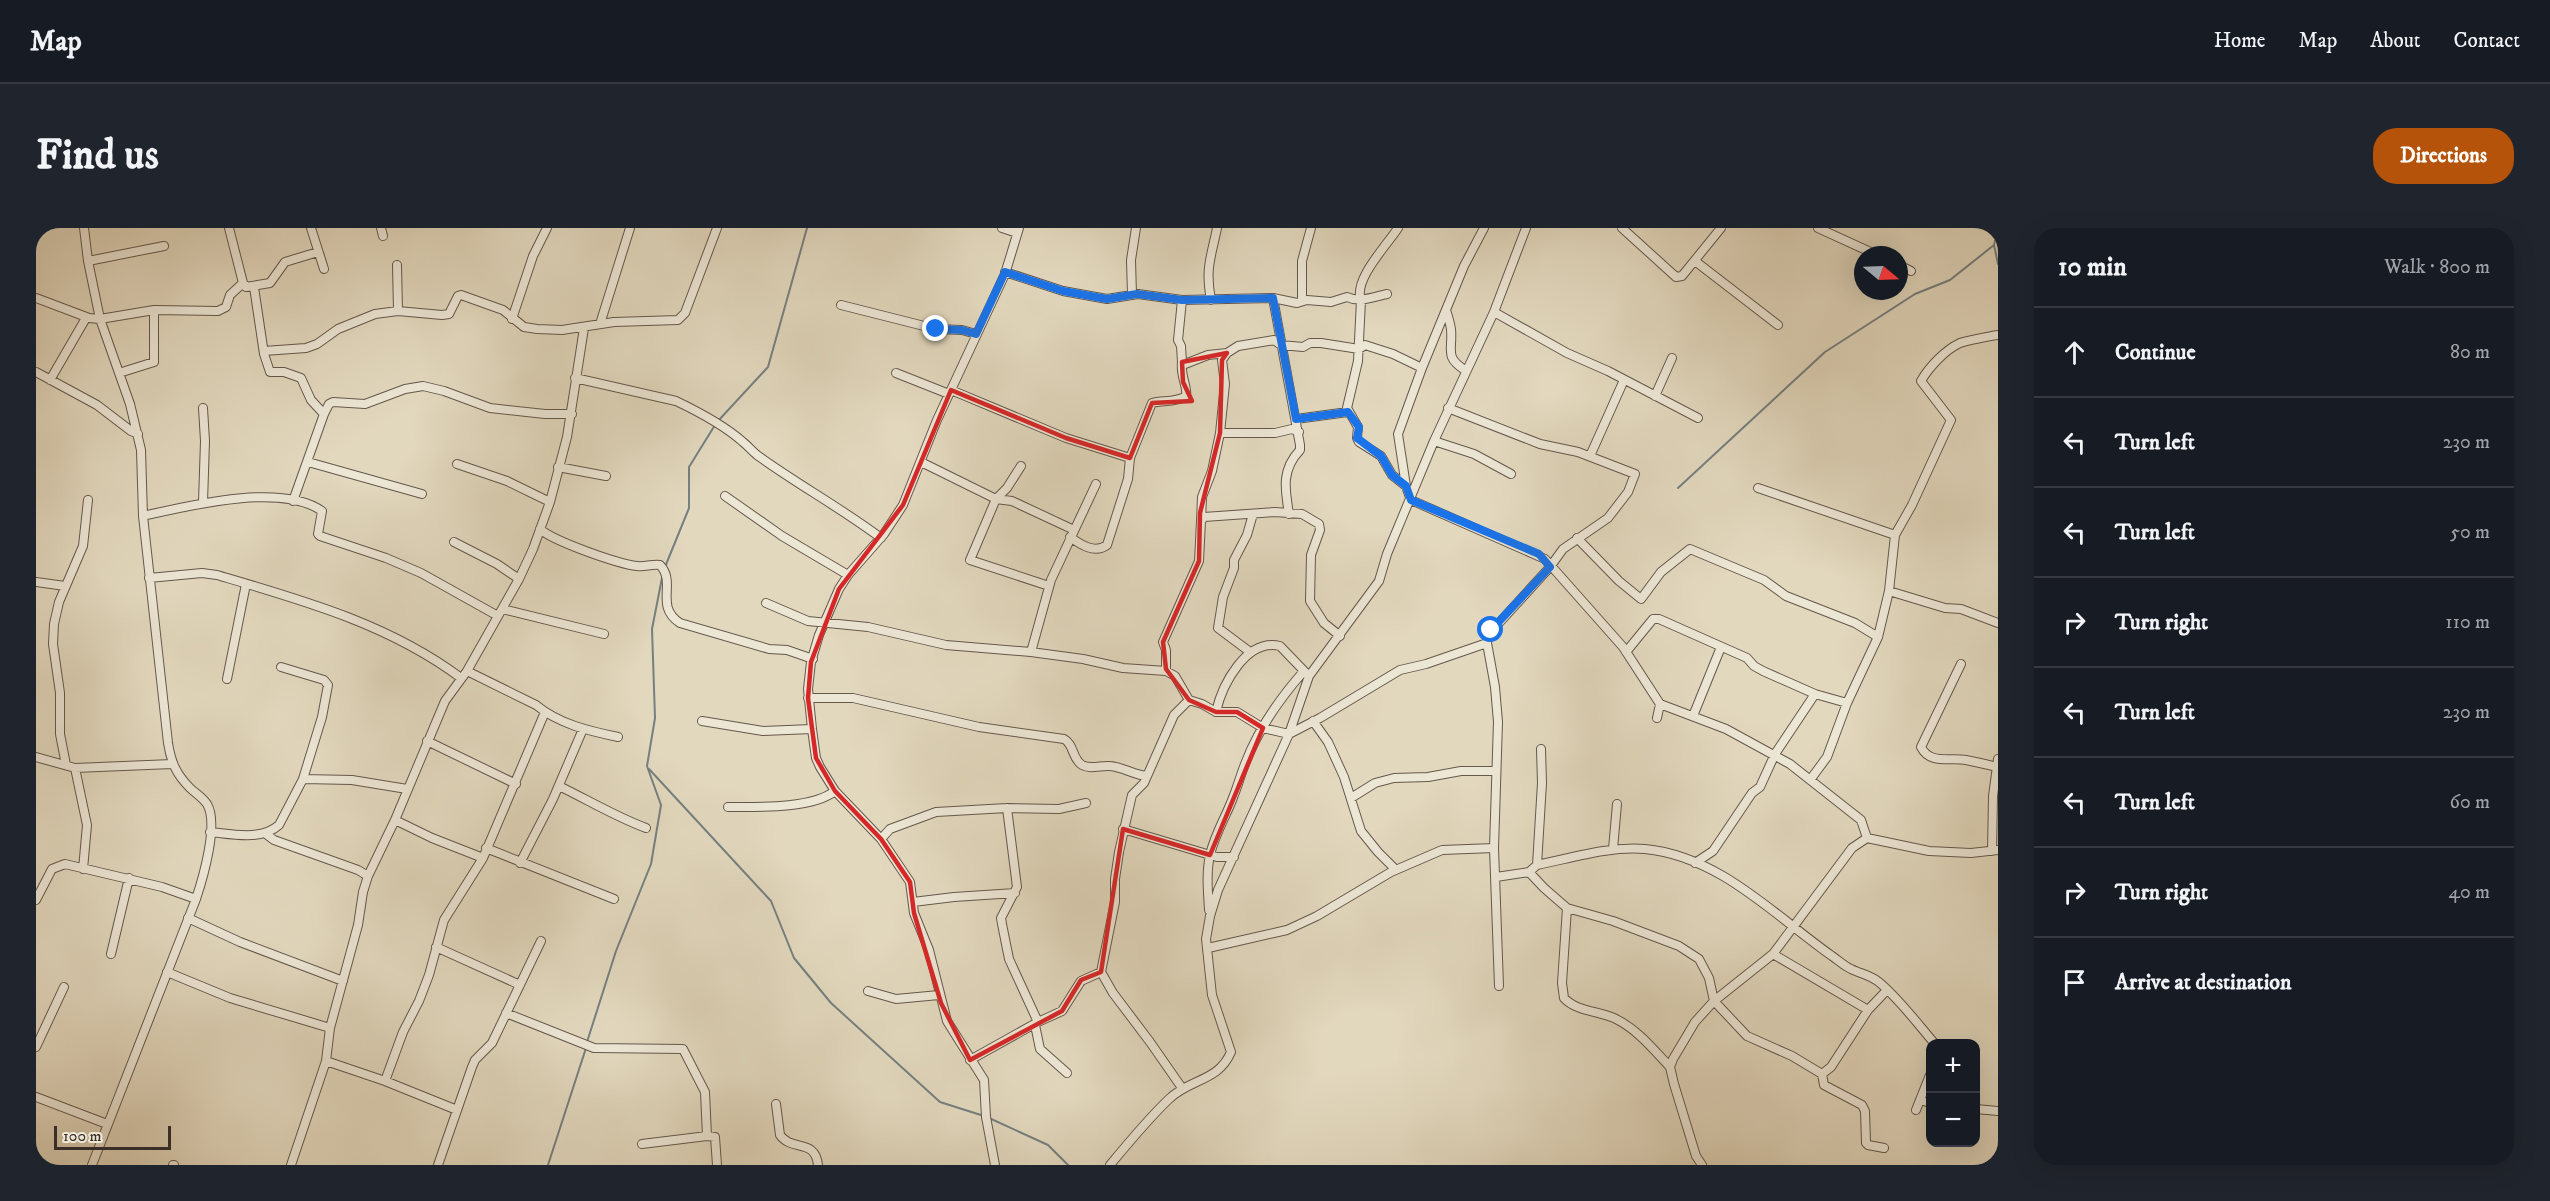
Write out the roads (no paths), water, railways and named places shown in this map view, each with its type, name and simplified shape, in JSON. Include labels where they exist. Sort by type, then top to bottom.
[{"type":"street","points":[[84,228],[100,319],[138,434],[149,578],[172,764],[178,774],[208,805],[210,814],[207,859],[196,899],[92,1165]]},
{"type":"street","points":[[229,228],[246,287],[270,283],[285,262],[318,252]]},
{"type":"street","points":[[311,228],[324,269]]},
{"type":"street","points":[[512,319],[533,256],[547,228]]},
{"type":"street","points":[[600,324],[630,228]]},
{"type":"street","points":[[264,351],[306,348],[317,344],[338,329],[359,320],[398,311],[449,314],[458,296],[461,295],[503,310],[524,327],[537,329],[584,328],[600,324],[643,320],[678,320],[682,317],[717,228]]},
{"type":"street","points":[[995,1165],[986,1117],[984,1080],[947,1021],[929,950],[914,914],[910,882],[881,838],[835,791],[816,758],[808,698],[813,658],[839,589],[848,575],[881,538],[903,505],[950,392],[1005,272],[1018,231],[1002,228]]},
{"type":"street","points":[[1132,295],[1131,260],[1136,228]]},
{"type":"street","points":[[1211,300],[1208,283],[1209,255],[1217,228]]},
{"type":"street","points":[[1302,300],[1302,261],[1311,228]]},
{"type":"street","points":[[1398,228],[1364,273],[1358,293],[1360,300],[1359,349],[1347,405],[1348,412],[1359,427],[1357,438],[1359,442],[1381,456],[1392,475],[1406,486]]},
{"type":"street","points":[[1484,228],[1446,310],[1398,434],[1406,486],[1411,500],[1539,554],[1563,577],[1626,652],[1660,704],[1693,716],[1775,754],[1861,820],[1867,838]]},
{"type":"street","points":[[1210,916],[1207,883],[1210,855],[1245,763],[1263,728],[1290,687],[1340,636],[1375,589],[1448,408],[1494,312],[1526,228]]},
{"type":"street","points":[[1622,228],[1676,277],[1682,276],[1721,228]]},
{"type":"street","points":[[1818,228],[1857,246]]},
{"type":"street","points":[[88,261],[164,246]]},
{"type":"street","points":[[1695,261],[1778,325]]},
{"type":"street","points":[[397,265],[398,311]]},
{"type":"street","points":[[1005,272],[1063,291],[1107,299],[1132,295],[1182,300],[1273,298],[1292,303],[1302,300],[1331,302],[1347,297],[1354,301],[1388,294]]},
{"type":"street","points":[[36,298],[86,318],[100,319],[154,310],[218,311],[226,307],[230,295],[243,283]]},
{"type":"street","points":[[254,287],[264,351],[270,372],[284,372],[301,378],[311,400],[324,414]]},
{"type":"street","points":[[1273,298],[1299,432],[1300,450],[1294,457],[1284,479],[1289,514]]},
{"type":"street","points":[[921,462],[996,499],[1012,501],[1072,534],[1090,548],[1099,549],[1107,545],[1128,479],[1130,458],[1152,404],[1160,401],[1179,401],[1186,396],[1187,391],[1181,372],[1183,354],[1178,340],[1182,300]]},
{"type":"street","points":[[841,305],[936,329],[962,330],[976,334]]},
{"type":"street","points":[[119,373],[154,362],[154,310]]},
{"type":"street","points":[[1446,310],[1451,327],[1450,352],[1453,362],[1465,370]]},
{"type":"street","points":[[1494,312],[1567,353],[1595,364],[1698,418]]},
{"type":"street","points":[[50,380],[86,318]]},
{"type":"street","points":[[291,1165],[326,1061],[330,1028],[368,876],[395,820],[445,701],[464,674],[519,579],[550,502],[572,414],[575,378],[584,328]]},
{"type":"street","points":[[1810,780],[1827,757],[1847,703],[1878,637],[1889,591],[1895,536],[1912,505],[1951,420],[1921,381],[1938,359],[1960,343],[1998,335]]},
{"type":"street","points":[[1166,671],[1166,650],[1163,642],[1169,634],[1199,561],[1202,497],[1212,471],[1221,433],[1225,384],[1222,360],[1227,353],[1251,342],[1274,340],[1281,345],[1303,347],[1310,343],[1322,343],[1359,349],[1365,345],[1422,368]]},
{"type":"street","points":[[1182,362],[1227,353]]},
{"type":"street","points":[[1655,396],[1672,358]]},
{"type":"street","points":[[36,372],[85,398],[138,434]]},
{"type":"street","points":[[896,373],[1066,438],[1130,458]]},
{"type":"street","points":[[575,378],[685,405],[724,428],[754,453],[846,512],[881,538]]},
{"type":"street","points":[[1590,456],[1624,380]]},
{"type":"street","points":[[293,501],[324,414],[329,404],[333,402],[364,404],[405,389],[423,386],[444,391],[490,408],[545,414],[572,414]]},
{"type":"street","points":[[203,408],[205,441],[203,501]]},
{"type":"street","points":[[1448,408],[1540,444],[1590,456],[1635,474],[1628,492],[1608,518],[1577,538],[1558,555],[1550,567],[1491,630],[1487,643],[1497,710],[1499,749],[1496,771],[1494,848],[1499,986]]},
{"type":"street","points":[[1296,419],[1348,412]]},
{"type":"street","points":[[1221,433],[1275,433],[1292,429],[1299,432]]},
{"type":"street","points":[[1434,441],[1473,454],[1511,474]]},
{"type":"street","points":[[308,462],[422,494]]},
{"type":"street","points":[[457,464],[507,482],[550,502]]},
{"type":"street","points":[[1021,466],[1007,488],[996,499],[970,560],[1049,586]]},
{"type":"street","points":[[558,467],[606,476]]},
{"type":"street","points":[[1031,652],[1049,586],[1096,483]]},
{"type":"street","points":[[1758,488],[1895,536]]},
{"type":"street","points":[[724,496],[782,536],[848,575]]},
{"type":"street","points":[[143,516],[203,501],[269,498],[293,501],[321,511],[318,534],[320,536],[386,558],[500,613],[604,634]]},
{"type":"street","points":[[83,869],[87,825],[60,734],[60,693],[53,644],[54,624],[65,586],[83,546],[88,500]]},
{"type":"street","points":[[1250,652],[1218,628],[1217,623],[1223,597],[1234,568],[1234,560],[1247,536],[1253,514]]},
{"type":"street","points":[[1201,521],[1204,517],[1209,516],[1302,514],[1319,524],[1320,530],[1311,555],[1310,601],[1324,623],[1340,636]]},
{"type":"street","points":[[540,529],[548,536],[580,549],[636,566],[655,564],[666,574],[665,597],[669,613],[680,623],[769,650],[787,650],[813,658]]},
{"type":"street","points":[[1577,538],[1619,581],[1641,599],[1661,572],[1690,549],[1764,580],[1786,596],[1855,622],[1878,637]]},
{"type":"street","points":[[454,542],[497,564],[519,579]]},
{"type":"street","points":[[149,578],[202,573],[246,584],[357,619],[464,674],[536,705],[545,712],[583,729],[618,737]]},
{"type":"street","points":[[36,582],[65,586]]},
{"type":"street","points":[[227,679],[246,584]]},
{"type":"street","points":[[1889,591],[1945,608],[1961,609],[1998,623]]},
{"type":"street","points":[[766,603],[808,621],[868,627],[946,645],[1031,652],[1083,659],[1123,668],[1166,671],[1175,676],[1189,700],[1216,712],[1237,712],[1263,728],[1289,734],[1400,670],[1426,664],[1487,643]]},
{"type":"street","points":[[1626,652],[1653,619],[1659,619],[1747,658],[1757,669],[1815,694],[1847,703]]},
{"type":"street","points":[[1216,712],[1225,688],[1250,652],[1268,645],[1280,646],[1306,673]]},
{"type":"street","points":[[1693,716],[1721,647]]},
{"type":"street","points":[[1670,1066],[1695,1022],[1714,1001],[1773,954],[1852,848],[1867,838],[1929,851],[1971,853],[1995,851],[1997,763],[1938,759],[1927,755],[1921,747],[1961,664]]},
{"type":"street","points":[[266,834],[279,825],[303,778],[322,717],[328,685],[324,680],[280,667]]},
{"type":"street","points":[[1110,1165],[1132,1138],[1182,1088],[1218,1072],[1226,1065],[1231,1053],[1212,995],[1207,930],[1218,890],[1289,734],[1306,673]]},
{"type":"street","points":[[1290,687],[1302,693]]},
{"type":"street","points":[[1695,863],[1713,850],[1752,793],[1760,787],[1775,754],[1815,694]]},
{"type":"street","points":[[808,698],[853,698],[979,727],[1064,739],[1069,743],[1076,760],[1082,765],[1117,767],[1134,775],[1147,776]]},
{"type":"street","points":[[1182,1088],[1113,993],[1101,972],[1115,902],[1115,879],[1132,795],[1147,776],[1174,715],[1189,700]]},
{"type":"street","points":[[1657,718],[1660,704]]},
{"type":"street","points":[[385,1081],[403,1032],[419,1001],[434,960],[444,920],[483,858],[545,712]]},
{"type":"street","points":[[702,721],[763,731],[812,729]]},
{"type":"street","points":[[1313,721],[1328,742],[1351,798],[1360,831],[1396,870]]},
{"type":"street","points":[[520,863],[559,786],[583,729]]},
{"type":"street","points":[[427,741],[516,784]]},
{"type":"street","points":[[1537,865],[1542,783],[1541,749]]},
{"type":"street","points":[[36,757],[70,767],[172,764]]},
{"type":"street","points":[[1351,798],[1375,783],[1394,778],[1428,777],[1461,771],[1496,771]]},
{"type":"street","points":[[303,778],[352,780],[407,789]]},
{"type":"street","points":[[559,786],[627,821],[646,828]]},
{"type":"street","points":[[728,807],[798,803],[829,795],[835,791]]},
{"type":"street","points":[[881,838],[890,829],[936,812],[1007,808],[1059,809],[1086,803]]},
{"type":"street","points":[[1613,849],[1617,804]]},
{"type":"street","points":[[1007,808],[1017,884],[1015,893],[1002,918],[1009,959],[1036,1023],[1040,1049],[1067,1073]]},
{"type":"street","points":[[395,820],[432,838],[483,858]]},
{"type":"street","points":[[1124,830],[1210,855],[1234,857]]},
{"type":"street","points":[[210,832],[266,834],[274,840],[358,870],[368,876]]},
{"type":"street","points":[[486,848],[614,899]]},
{"type":"street","points":[[1208,948],[1287,930],[1317,916],[1396,870],[1442,850],[1494,848]]},
{"type":"street","points":[[1496,877],[1529,872],[1537,865],[1613,849],[1646,849],[1675,855],[1741,886],[1792,928],[1850,969],[1872,977],[1887,990],[1931,1039]]},
{"type":"street","points":[[36,900],[52,869],[65,864],[129,878],[196,899]]},
{"type":"street","points":[[1529,872],[1567,908],[1613,921],[1679,946],[1698,959],[1709,978],[1714,1001],[1748,1036],[1792,1056],[1822,1074],[1824,1085],[1862,1105],[1865,1111],[1866,1143],[1868,1146],[1884,1148]]},
{"type":"street","points":[[111,954],[129,878]]},
{"type":"street","points":[[913,902],[1015,893]]},
{"type":"street","points":[[1567,908],[1564,998],[1574,1005],[1607,1015],[1625,1025],[1670,1066],[1696,1156],[1702,1165]]},
{"type":"street","points":[[188,918],[240,942],[343,981]]},
{"type":"street","points":[[438,1165],[475,1060],[492,1043],[541,941]]},
{"type":"street","points":[[436,947],[520,985]]},
{"type":"street","points":[[1773,954],[1868,1010]]},
{"type":"street","points":[[167,972],[230,998],[330,1028]]},
{"type":"street","points":[[970,1060],[1062,1011],[1081,981],[1101,972]]},
{"type":"street","points":[[36,1047],[64,987]]},
{"type":"street","points":[[1822,1074],[1831,1067],[1868,1010],[1887,990]]},
{"type":"street","points":[[868,992],[896,999],[939,995]]},
{"type":"street","points":[[506,1013],[573,1042],[594,1048],[683,1049],[705,1092],[707,1136]]},
{"type":"street","points":[[326,1061],[385,1081],[457,1110]]},
{"type":"street","points":[[1916,1110],[1926,1086]]},
{"type":"street","points":[[36,1097],[107,1124]]},
{"type":"street","points":[[1921,1100],[1926,1101]]},
{"type":"street","points":[[776,1104],[780,1135],[790,1143],[811,1149],[816,1153],[818,1165]]},
{"type":"street","points":[[1980,1109],[1998,1111]]},
{"type":"street","points":[[642,1144],[714,1137],[717,1165]]},
{"type":"waterway","points":[[718,421],[768,367],[807,228]]},
{"type":"waterway","points":[[1998,228],[1994,245],[1998,264]]},
{"type":"waterway","points":[[1678,488],[1825,352],[1915,294],[1950,280],[1994,245]]},
{"type":"waterway","points":[[665,567],[689,508],[689,467],[715,425]]},
{"type":"waterway","points":[[587,1042],[616,951],[651,864],[661,805],[647,766],[655,718],[652,629],[662,578]]},
{"type":"waterway","points":[[649,769],[771,901],[794,958],[831,1003],[940,1102],[984,1116]]},
{"type":"waterway","points":[[548,1165],[586,1048]]},
{"type":"waterway","points":[[989,1118],[1048,1145],[1068,1165]]}]
